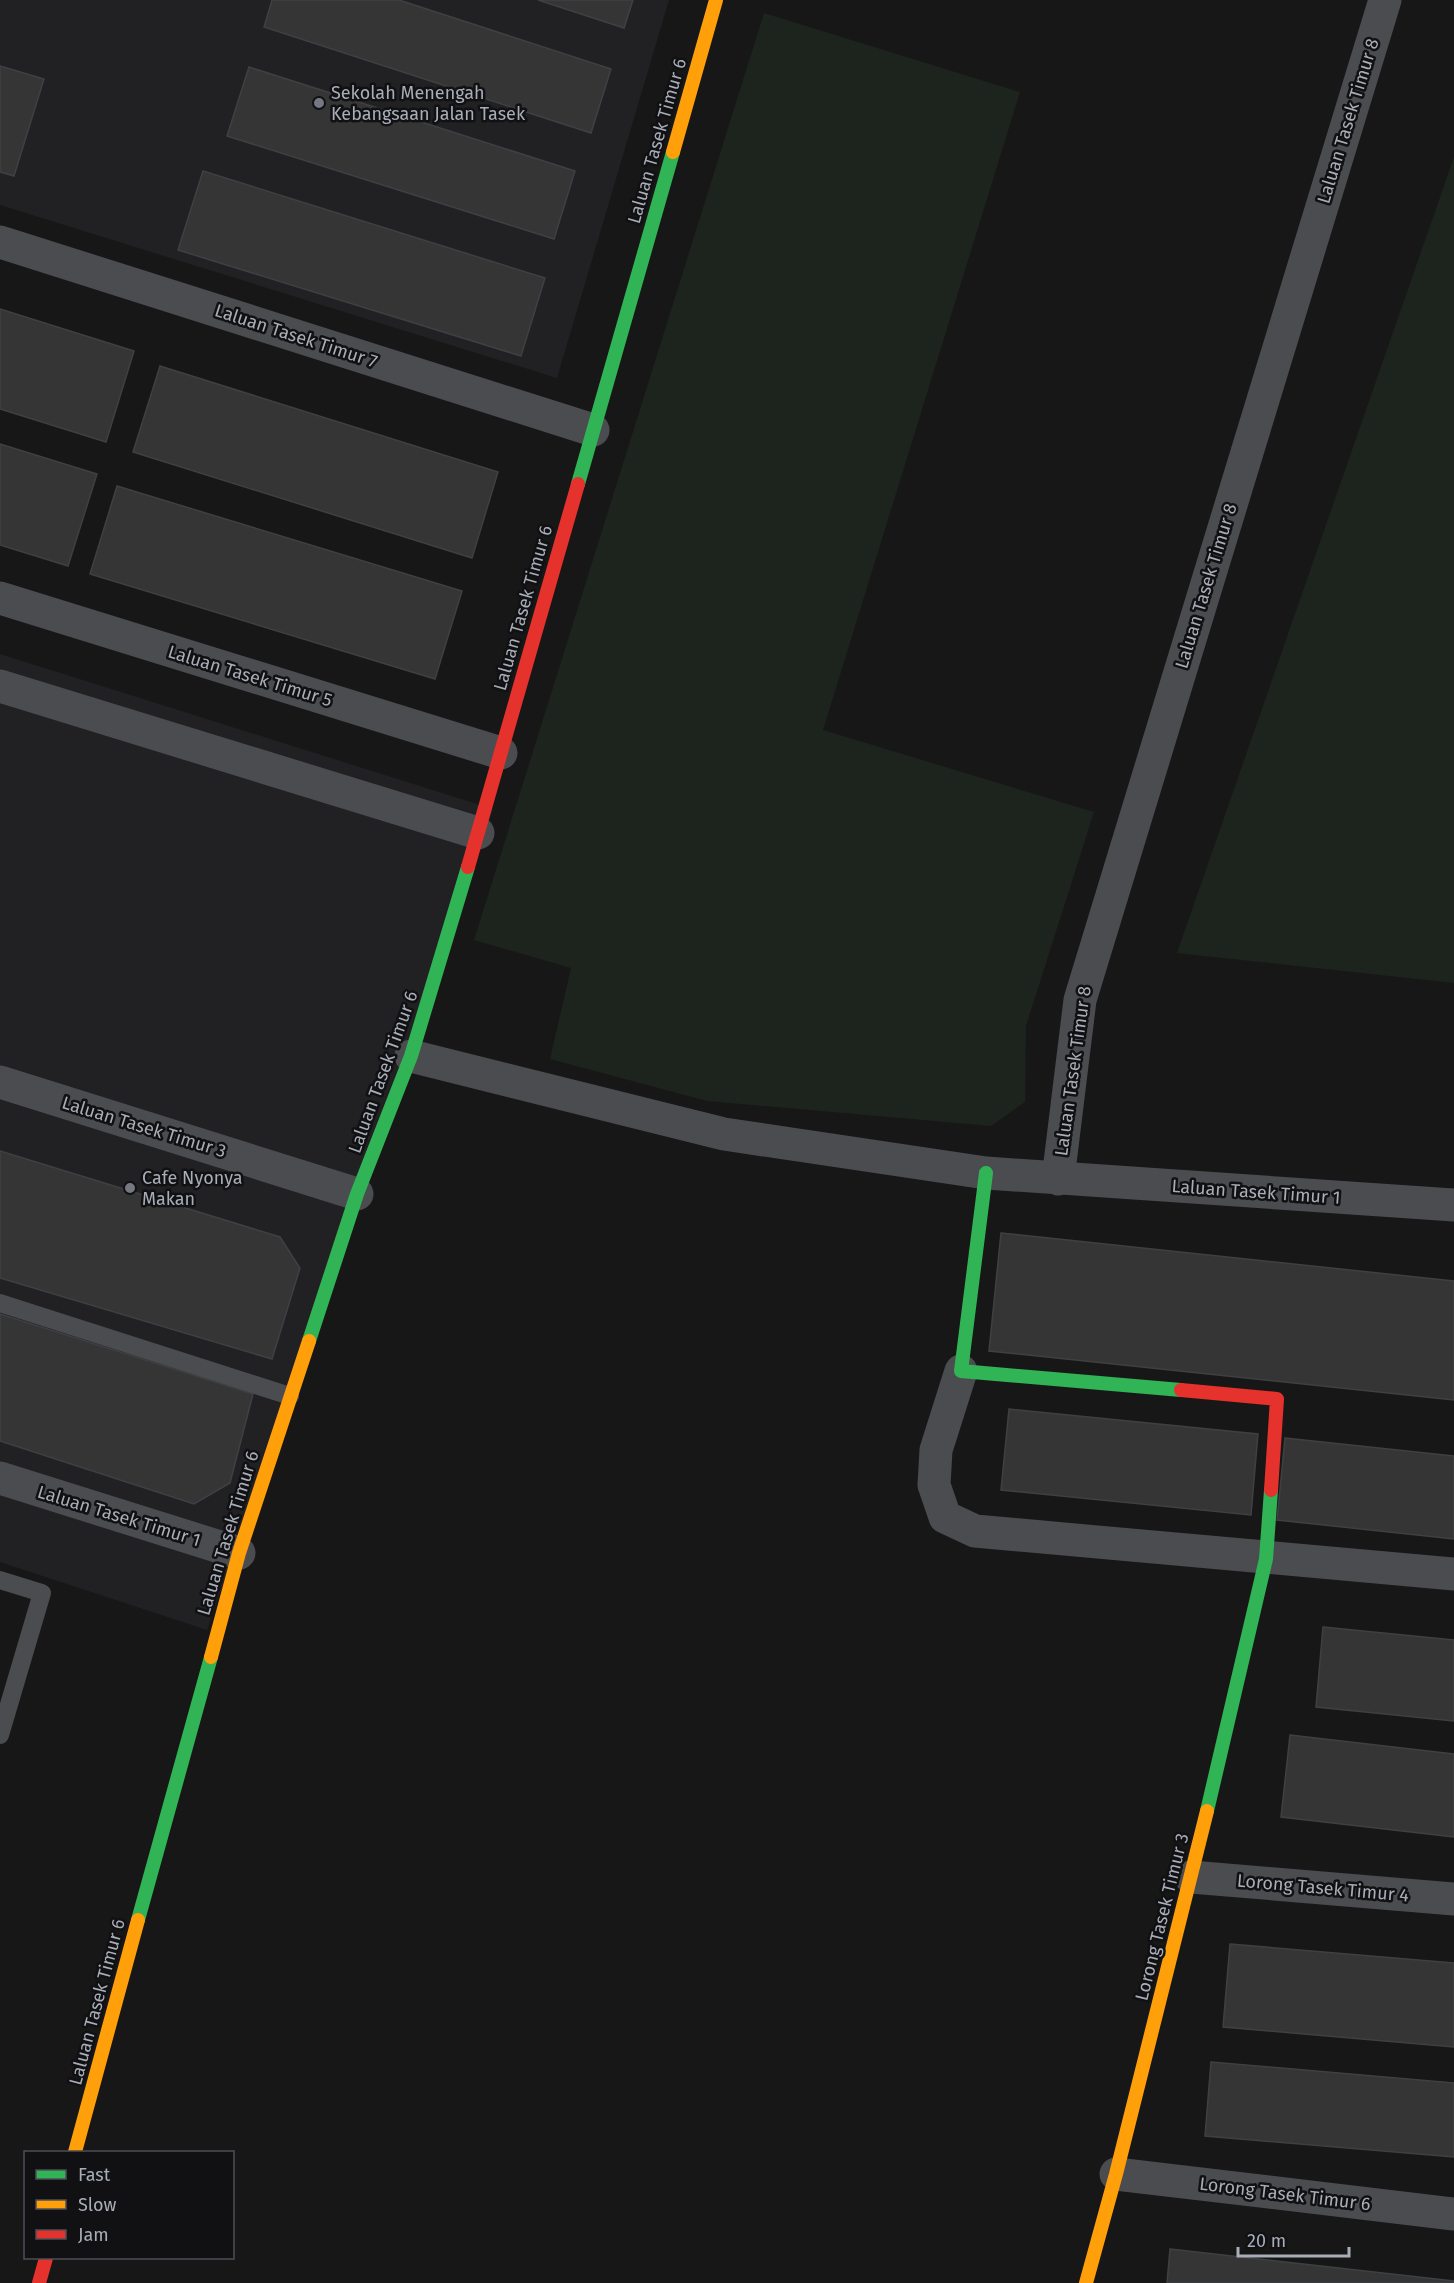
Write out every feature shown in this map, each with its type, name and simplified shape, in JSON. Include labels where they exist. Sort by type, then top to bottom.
[{"type":"street","name":"Laluan Tasek Timur 6","points":[[75,2151],[239,1553],[357,1194],[411,1056],[478,833],[716,0]]},
{"type":"street","name":"Laluan Tasek Timur 8","points":[[1058,1179],[1080,1000],[1385,0]]},
{"type":"street","name":"Laluan Tasek Timur 7","points":[[0,242],[593,430]]},
{"type":"street","name":"Laluan Tasek Timur 5","points":[[0,598],[501,753]]},
{"type":"street","points":[[0,686],[478,833]]},
{"type":"street","name":"Laluan Tasek Timur 1","points":[[411,1056],[724,1134],[986,1173],[1454,1205]]},
{"type":"street","name":"Laluan Tasek Timur 3","points":[[0,1082],[357,1194]]},
{"type":"street","points":[[986,1173],[961,1371],[936,1450],[934,1485],[945,1518],[975,1532],[1454,1574]]},
{"type":"street","name":"Lorong Tasek Timur 3","points":[[961,1371],[1277,1399],[1266,1559],[1191,1877],[1086,2283]]},
{"type":"street","name":"Laluan Tasek Timur 1","points":[[0,1478],[239,1553]]},
{"type":"street","name":"Lorong Tasek Timur 4","points":[[1191,1877],[1454,1899]]},
{"type":"street","name":"Lorong Tasek Timur 6","points":[[1116,2174],[1454,2214]]},
{"type":"street","points":[[39,2283],[46,2259]]},
{"type":"lane","points":[[0,1303],[290,1396]]},
{"type":"lane","points":[[0,1580],[42,1593],[0,1735]]},
{"type":"shaded area","name":"Sekolah Menengah Kebangsaan Jalan Tasek","points":[[0,0],[669,0],[557,378],[0,205]]},
{"type":"shaded area","points":[[764,13],[1020,92],[823,730],[1094,812],[1026,1026],[1025,1102],[991,1126],[707,1101],[550,1059],[571,968],[474,940]]},
{"type":"shaded area","points":[[1454,157],[1454,983],[1177,953]]},
{"type":"shaded area","points":[[0,654],[493,809],[207,1630],[0,1562]]},
{"type":"building","points":[[272,0],[399,0],[611,69],[591,133],[264,27]]},
{"type":"building","points":[[538,0],[633,0],[624,28]]},
{"type":"building","points":[[0,66],[44,79],[14,176],[0,172]]},
{"type":"building","points":[[249,67],[575,171],[554,239],[227,136]]},
{"type":"building","points":[[203,171],[545,278],[521,356],[178,250]]},
{"type":"building","points":[[0,309],[134,351],[106,442],[0,409]]},
{"type":"building","points":[[160,366],[498,472],[472,558],[133,452]]},
{"type":"building","points":[[0,444],[97,474],[68,566],[0,545]]},
{"type":"building","points":[[117,486],[462,591],[435,679],[90,574]]},
{"type":"building","points":[[0,1151],[280,1237],[300,1268],[272,1359],[0,1278]]},
{"type":"building","points":[[1001,1233],[1454,1281],[1454,1400],[989,1351]]},
{"type":"building","points":[[0,1314],[253,1394],[230,1483],[194,1504],[0,1441]]},
{"type":"building","points":[[1009,1409],[1258,1434],[1251,1515],[1001,1490]]},
{"type":"building","points":[[1285,1438],[1454,1456],[1454,1539],[1277,1520]]},
{"type":"building","points":[[1323,1627],[1454,1640],[1454,1721],[1316,1707]]},
{"type":"building","points":[[1290,1735],[1454,1754],[1454,1837],[1281,1817]]},
{"type":"building","points":[[1230,1944],[1454,1963],[1454,2047],[1223,2027]]},
{"type":"building","points":[[1211,2062],[1454,2083],[1454,2157],[1205,2136]]},
{"type":"building","points":[[1170,2249],[1454,2281],[1454,2283],[1167,2283]]},
{"type":"traffic: fast","points":[[578,484],[673,152]]},
{"type":"traffic: fast","points":[[309,1341],[357,1194],[411,1056],[468,867]]},
{"type":"traffic: fast","points":[[986,1173],[961,1371],[1181,1390]]},
{"type":"traffic: fast","points":[[1207,1811],[1266,1559],[1271,1490]]},
{"type":"traffic: fast","points":[[138,1920],[211,1657]]},
{"type":"traffic: slow","points":[[673,152],[716,0]]},
{"type":"traffic: slow","points":[[211,1657],[239,1553],[309,1341]]},
{"type":"traffic: slow","points":[[1086,2283],[1116,2174],[1207,1811]]},
{"type":"traffic: slow","points":[[75,2151],[138,1920]]},
{"type":"traffic: jam","points":[[468,867],[578,484]]},
{"type":"traffic: jam","points":[[1181,1390],[1277,1399],[1271,1490]]},
{"type":"traffic: jam","points":[[39,2283],[46,2259]]},
{"type":"place","name":"Sekolah Menengah Kebangsaan Jalan Tasek","points":[[319,103]]},
{"type":"place","name":"Cafe Nyonya Makan","points":[[130,1188]]}]
